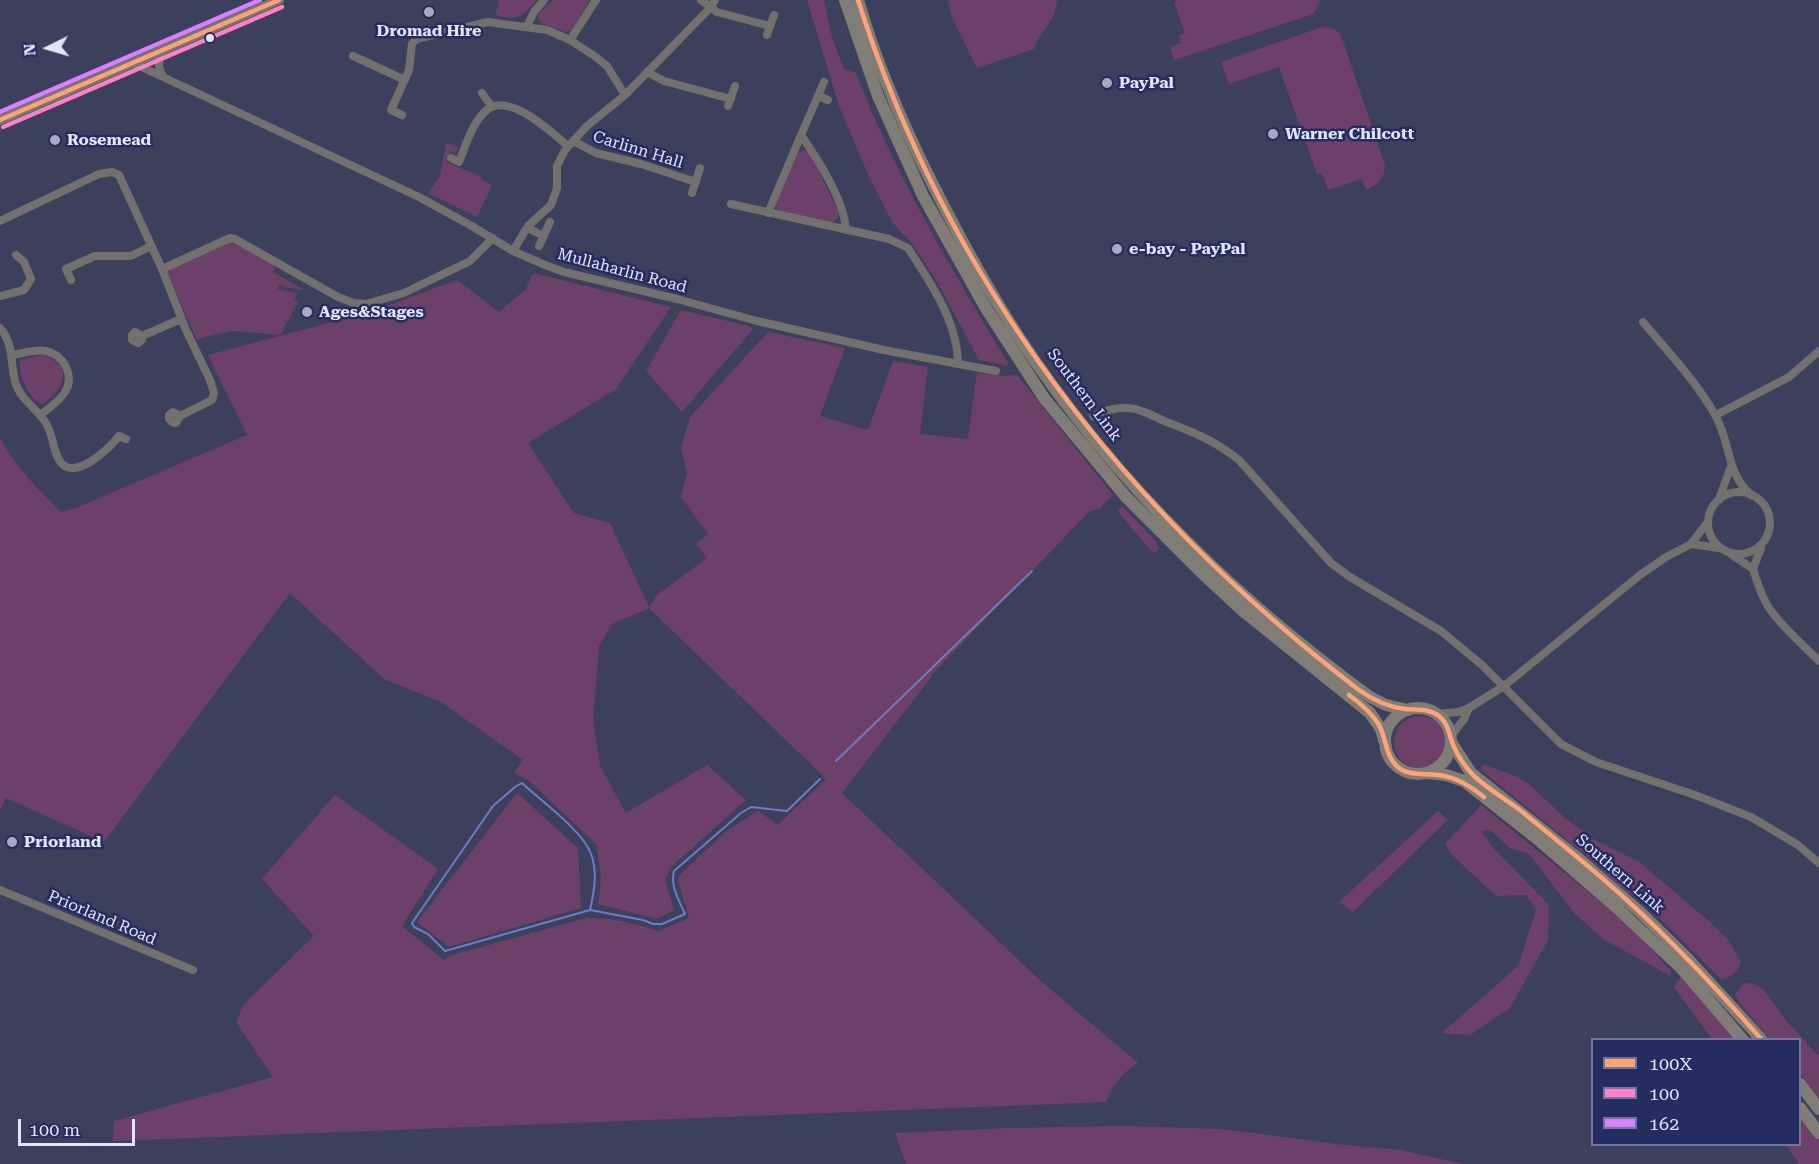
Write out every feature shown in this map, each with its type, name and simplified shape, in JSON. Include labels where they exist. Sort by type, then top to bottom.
[{"type":"main road","points":[[0,120],[279,0]]},
{"type":"main road","name":"Southern Link","points":[[845,0],[878,96],[923,196],[987,310],[1044,398],[1126,497],[1200,571],[1251,617],[1370,713],[1380,729],[1386,747]]},
{"type":"main road","name":"Southern Link","points":[[858,0],[899,112],[946,212],[999,306],[1041,369],[1090,433],[1170,525],[1234,587],[1288,633],[1370,697],[1386,705],[1408,710]]},
{"type":"main road","points":[[1423,709],[1437,714],[1443,720],[1451,739],[1448,756],[1444,762],[1434,771],[1427,773],[1410,774],[1400,769],[1392,762],[1386,747],[1388,728],[1400,714],[1408,710],[1423,709]]},
{"type":"main road","name":"Southern Link","points":[[1451,739],[1472,773],[1580,859],[1640,912],[1687,958],[1760,1038]]},
{"type":"main road","name":"Southern Link","points":[[1427,773],[1446,775],[1464,781],[1581,875],[1682,969],[1741,1038]]},
{"type":"main road","points":[[1801,1085],[1819,1109]]},
{"type":"main road","points":[[1801,1109],[1819,1133]]},
{"type":"street","points":[[527,26],[534,12],[544,0]]},
{"type":"street","points":[[570,40],[596,0]]},
{"type":"street","points":[[701,0],[710,8],[729,17],[770,26]]},
{"type":"street","name":"Carlinn Hall","points":[[513,251],[527,228],[552,205],[557,188],[557,166],[571,143],[598,116],[625,95],[710,8],[715,0]]},
{"type":"street","points":[[767,35],[774,15]]},
{"type":"street","points":[[402,115],[391,110],[409,70],[412,44],[416,39],[488,22],[548,30],[570,40],[607,66],[625,95]]},
{"type":"street","points":[[164,50],[159,64],[164,77]]},
{"type":"street","points":[[353,56],[405,80]]},
{"type":"street","name":"Mullaharlin Road","points":[[133,63],[419,197],[513,251],[564,272],[848,342],[996,370]]},
{"type":"street","points":[[648,72],[664,81],[730,102],[735,86]]},
{"type":"street","points":[[768,213],[824,82]]},
{"type":"street","points":[[451,158],[459,162],[478,122],[492,107],[483,93]]},
{"type":"street","points":[[819,96],[828,100]]},
{"type":"street","name":"Carlinn Hall","points":[[492,107],[509,107],[530,115],[571,143],[596,153],[641,164],[696,182]]},
{"type":"street","points":[[801,135],[829,182],[845,221],[846,230]]},
{"type":"street","name":"Carlinn Hall","points":[[692,193],[700,168]]},
{"type":"street","points":[[0,221],[99,174],[116,172],[132,200],[214,393],[212,400],[180,416]]},
{"type":"street","points":[[731,204],[889,239],[908,248],[936,293],[956,337],[958,364]]},
{"type":"street","points":[[539,246],[550,222]]},
{"type":"street","points":[[527,228],[544,236]]},
{"type":"street","points":[[162,269],[230,238],[236,239],[338,297],[354,303],[366,304],[404,292],[470,261],[493,238]]},
{"type":"street","points":[[71,280],[66,269],[78,263],[95,256],[131,256],[151,246]]},
{"type":"street","points":[[0,296],[24,290],[30,279],[24,262],[16,255]]},
{"type":"street","points":[[142,336],[181,319]]},
{"type":"street","points":[[1643,322],[1696,385],[1716,416],[1725,436],[1731,466],[1740,485],[1762,503],[1767,511],[1770,528],[1756,555],[1753,568],[1760,591],[1769,608],[1785,628],[1819,661]]},
{"type":"street","points":[[0,328],[4,332],[13,355],[15,381],[21,395],[40,415],[52,435],[59,461],[64,466],[72,468],[84,465],[96,458],[119,436],[126,439]]},
{"type":"street","points":[[1716,416],[1790,377],[1819,351]]},
{"type":"street","points":[[13,355],[49,352],[62,359],[66,365],[69,372],[66,391],[40,415]]},
{"type":"street","points":[[1093,416],[1107,410],[1131,408],[1208,438],[1223,447],[1239,460],[1331,562],[1350,577],[1442,631],[1504,686],[1561,744],[1578,754],[1751,817],[1798,845],[1819,863]]},
{"type":"street","points":[[1437,714],[1458,712],[1469,708],[1504,686],[1640,575],[1666,557],[1691,544],[1707,523],[1731,466]]},
{"type":"street","points":[[1719,499],[1734,492],[1751,495]]},
{"type":"street","points":[[1707,523],[1709,532],[1719,548]]},
{"type":"street","points":[[1728,553],[1738,555],[1748,553],[1764,541]]},
{"type":"street","points":[[1691,544],[1719,548],[1753,568]]},
{"type":"street","points":[[1451,739],[1469,708]]},
{"type":"street","name":"Priorland Road","points":[[0,890],[193,970]]},
{"type":"shaded area","points":[[497,0],[537,0],[523,14],[509,18],[495,15],[499,4]]},
{"type":"shaded area","points":[[553,0],[590,0],[571,30],[567,32],[541,23],[538,19],[539,13]]},
{"type":"shaded area","points":[[807,0],[824,0],[832,38],[844,69],[856,73],[907,185],[945,257],[1008,363],[1007,366],[979,360],[939,285],[914,246],[892,222],[870,179],[839,106]]},
{"type":"shaded area","points":[[948,0],[1057,0],[1054,14],[1034,49],[977,68],[952,17]]},
{"type":"shaded area","points":[[1179,0],[1321,0],[1313,14],[1174,60],[1170,47],[1181,43],[1179,36],[1185,33],[1174,2]]},
{"type":"shaded area","points":[[1325,26],[1336,30],[1341,35],[1385,166],[1382,178],[1367,190],[1361,179],[1328,190],[1322,173],[1317,174],[1279,67],[1229,84],[1221,62]]},
{"type":"shaded area","points":[[446,143],[458,147],[456,153],[450,151],[446,162],[482,177],[481,180],[492,185],[477,217],[428,193],[440,176]]},
{"type":"shaded area","points":[[804,150],[810,153],[838,211],[838,218],[832,223],[778,211],[775,204],[796,154]]},
{"type":"shaded area","points":[[233,241],[276,265],[273,272],[303,289],[284,287],[280,284],[277,289],[297,293],[294,300],[298,302],[280,335],[234,331],[197,340],[167,272],[225,242]]},
{"type":"shaded area","points":[[533,273],[671,307],[616,389],[528,443],[574,513],[610,523],[649,607],[657,595],[707,558],[696,544],[708,534],[681,497],[687,473],[681,449],[690,417],[768,332],[845,348],[820,416],[868,430],[893,361],[928,367],[920,434],[968,439],[977,373],[1017,375],[1113,495],[1099,509],[1090,511],[938,668],[842,793],[1042,982],[1138,1063],[1119,1080],[1106,1102],[113,1141],[114,1121],[273,1077],[236,1022],[245,1003],[314,936],[262,879],[335,795],[438,869],[402,926],[444,960],[449,956],[586,918],[622,921],[658,931],[689,918],[677,878],[726,831],[758,811],[778,825],[826,779],[649,608],[612,624],[599,646],[593,718],[600,766],[626,813],[707,765],[746,800],[671,867],[665,879],[674,910],[657,919],[598,904],[601,878],[597,845],[527,779],[514,773],[523,760],[441,702],[384,679],[290,593],[104,842],[6,798],[0,810],[0,438],[20,469],[61,512],[76,508],[247,435],[208,355],[370,312],[457,280],[499,312],[526,289]]},
{"type":"shaded area","points":[[681,310],[749,326],[753,329],[682,412],[646,371]]},
{"type":"shaded area","points":[[42,355],[53,359],[59,365],[63,372],[63,379],[56,393],[41,405],[24,385],[20,360]]},
{"type":"shaded area","points":[[1122,506],[1155,540],[1159,549],[1153,553],[1119,513],[1118,510]]},
{"type":"shaded area","points":[[1420,716],[1430,718],[1438,724],[1444,732],[1446,742],[1444,752],[1438,760],[1430,766],[1420,768],[1410,766],[1402,760],[1396,752],[1394,742],[1396,732],[1402,724],[1410,718]]},
{"type":"shaded area","points":[[1485,765],[1518,777],[1591,838],[1639,862],[1728,940],[1741,962],[1736,972],[1721,979],[1647,906],[1628,893],[1481,770],[1481,767]]},
{"type":"shaded area","points":[[517,793],[578,848],[581,908],[449,947],[417,922]]},
{"type":"shaded area","points":[[1481,805],[1633,928],[1671,971],[1671,976],[1603,939],[1575,914],[1529,854],[1510,848],[1490,830],[1481,831],[1494,849],[1549,905],[1548,940],[1510,1008],[1470,1035],[1442,1033],[1518,966],[1536,910],[1526,895],[1496,896],[1453,856],[1445,844]]},
{"type":"shaded area","points":[[1438,811],[1448,820],[1353,912],[1339,902]]},
{"type":"shaded area","points":[[1681,976],[1737,1038],[1711,1038],[1674,987]]},
{"type":"shaded area","points":[[1754,984],[1764,990],[1787,1022],[1819,1056],[1819,1098],[1801,1075],[1801,1038],[1769,1038],[1740,1004],[1735,994],[1742,985]]},
{"type":"shaded area","points":[[1801,1116],[1819,1140],[1819,1164],[1799,1164],[1787,1146],[1801,1146]]},
{"type":"shaded area","points":[[1122,1126],[1223,1129],[1400,1150],[1463,1164],[906,1164],[895,1133]]},
{"type":"waterway","points":[[836,761],[1032,571]]},
{"type":"waterway","points":[[590,910],[595,875],[587,845],[571,826],[522,783],[493,806],[412,923],[414,927],[428,934],[445,951],[590,910],[662,924],[685,914],[674,888],[674,871],[741,813],[751,807],[787,811],[820,779]]},
{"type":"transit line","name":"162","points":[[0,112],[260,0]]},
{"type":"transit line","name":"100X","points":[[0,120],[279,0]]},
{"type":"transit line","name":"100X","points":[[858,0],[896,103],[941,201],[994,295],[1054,384],[1122,468],[1195,547],[1274,621],[1359,690],[1387,705],[1427,711],[1439,716],[1447,726],[1458,755],[1474,776],[1582,861],[1644,916],[1685,956],[1760,1038]]},
{"type":"transit line","name":"100","points":[[3,127],[282,7]]},
{"type":"transit line","name":"100X","points":[[1349,695],[1366,708],[1376,721],[1382,731],[1389,755],[1396,766],[1410,773],[1434,774],[1457,780],[1484,797]]},
{"type":"place","name":"Dromad Hire","points":[[429,12]]},
{"type":"place","name":"PayPal","points":[[1107,83]]},
{"type":"place","name":"Warner Chilcott","points":[[1273,134]]},
{"type":"place","name":"Rosemead","points":[[55,140]]},
{"type":"place","name":"e-bay - PayPal","points":[[1117,249]]},
{"type":"place","name":"Ages&Stages","points":[[307,312]]},
{"type":"place","name":"Priorland","points":[[12,842]]}]
